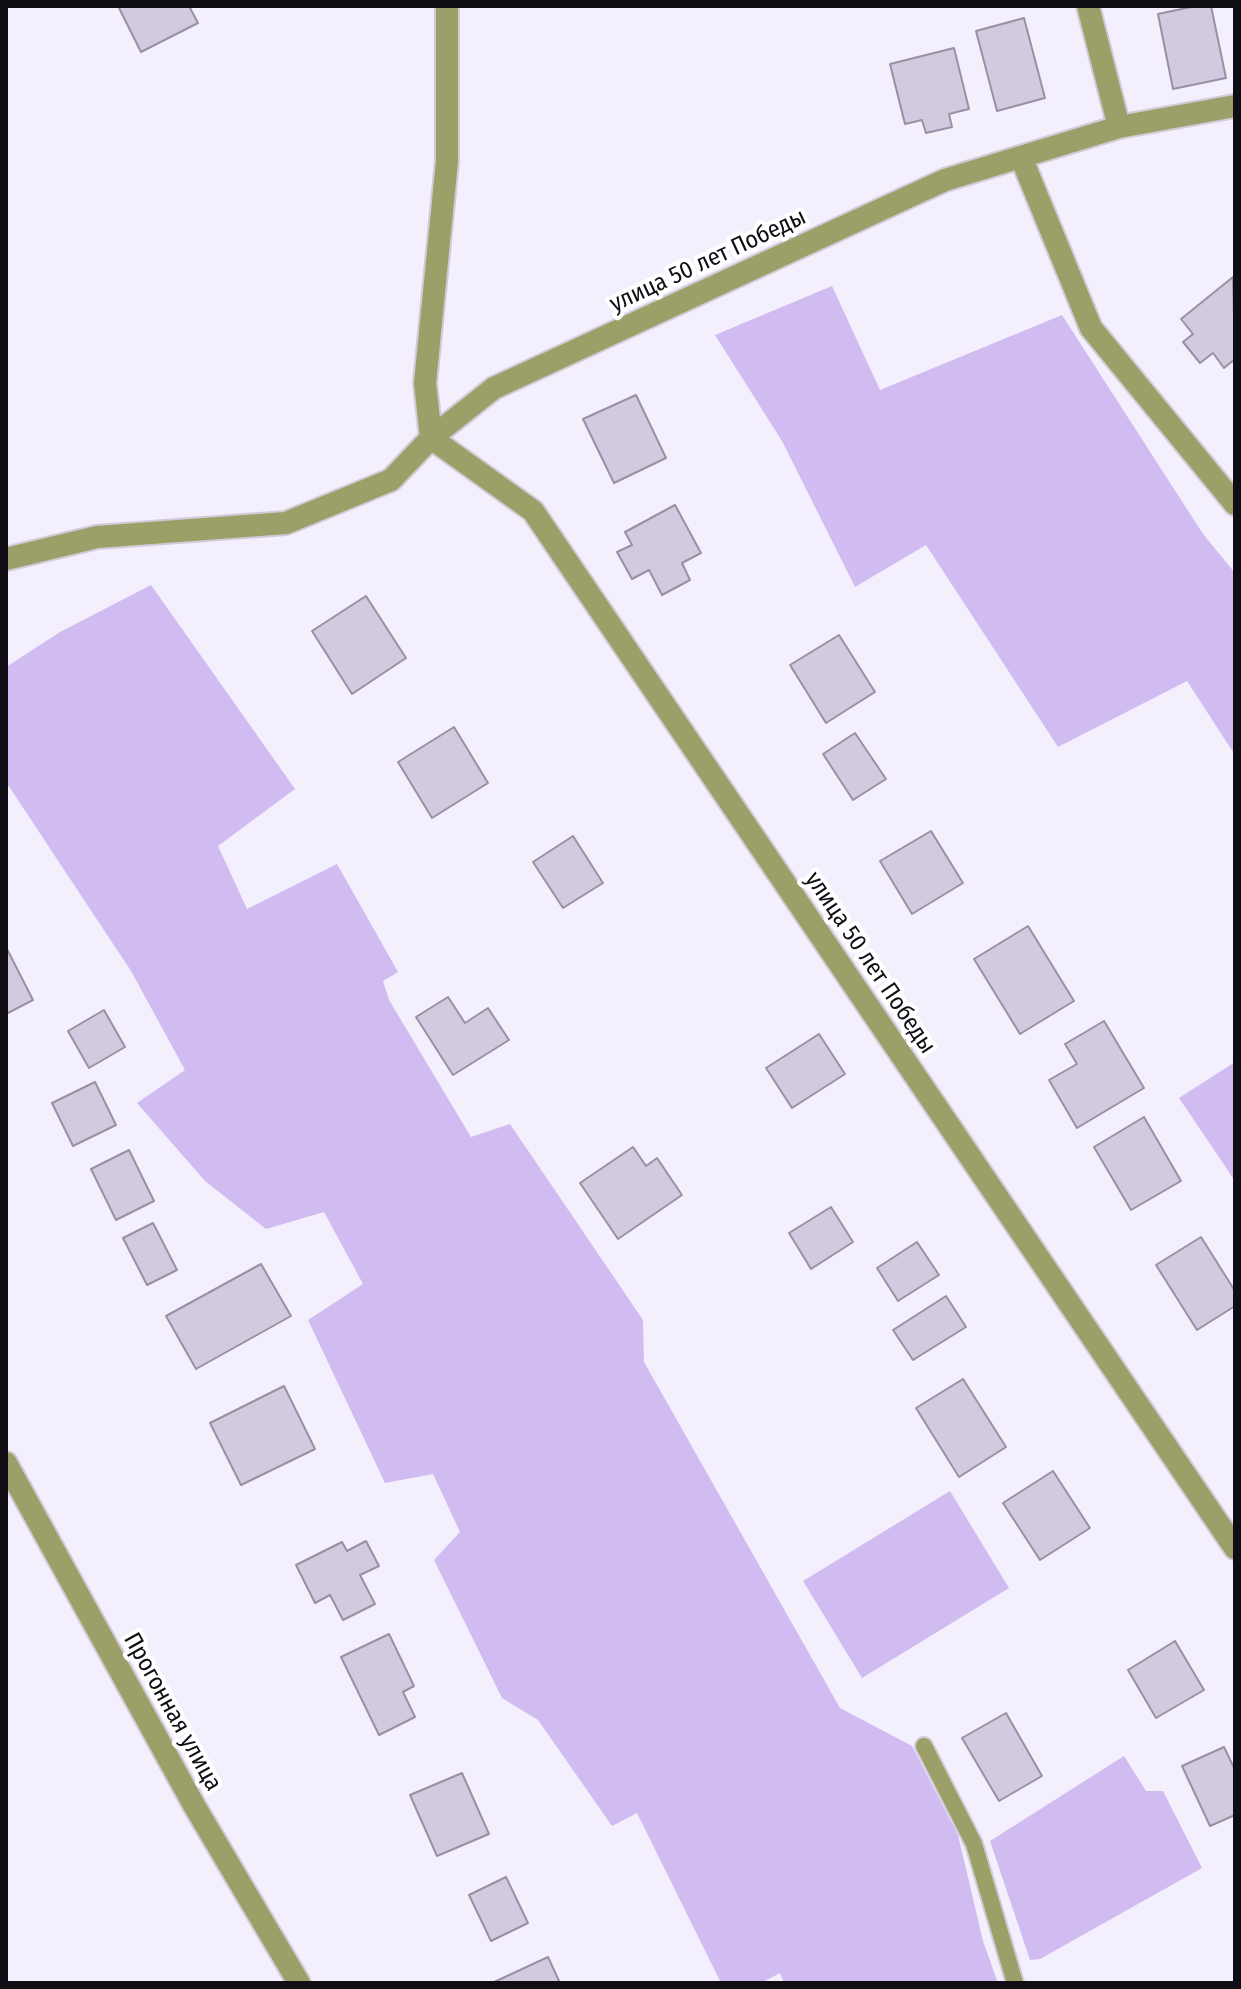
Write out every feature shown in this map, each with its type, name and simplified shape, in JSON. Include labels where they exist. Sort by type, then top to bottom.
[{"type":"street","points":[[431,438],[425,383],[447,161],[447,6]]},
{"type":"street","points":[[1088,6],[1119,127]]},
{"type":"street","name":"улица 50 лет Победы","points":[[6,559],[97,537],[286,523],[391,480],[431,438],[494,388],[945,180],[1119,127],[1235,106]]},
{"type":"street","points":[[1021,157],[1091,328],[1235,504]]},
{"type":"street","name":"улица 50 лет Победы","points":[[431,438],[533,511],[1235,1548]]},
{"type":"street","name":"Прогонная улица","points":[[6,1463],[195,1807],[299,1983]]},
{"type":"lane","points":[[924,1746],[974,1844],[1015,1983]]},
{"type":"shaded area","points":[[832,286],[880,390],[1062,315],[1203,534],[1235,573],[1235,755],[1187,681],[1058,747],[926,545],[855,587],[782,441],[715,335]]},
{"type":"shaded area","points":[[151,585],[295,789],[218,846],[247,909],[337,864],[398,972],[383,981],[389,1000],[471,1137],[510,1124],[643,1320],[644,1362],[840,1708],[912,1746],[958,1835],[983,1941],[998,1983],[784,1983],[780,1973],[761,1983],[721,1983],[637,1813],[612,1826],[538,1720],[502,1698],[434,1560],[460,1532],[433,1474],[385,1483],[308,1320],[363,1284],[324,1212],[266,1229],[205,1181],[137,1103],[185,1070],[131,971],[6,782],[6,667],[60,632]]},
{"type":"shaded area","points":[[1235,1062],[1235,1181],[1179,1098]]},
{"type":"shaded area","points":[[950,1491],[1009,1588],[862,1678],[803,1581]]},
{"type":"shaded area","points":[[1124,1756],[1146,1791],[1163,1791],[1202,1868],[1040,1959],[1030,1960],[990,1841]]},
{"type":"building","points":[[118,6],[189,6],[198,23],[141,52]]},
{"type":"building","points":[[1211,6],[1226,78],[1173,89],[1158,14]]},
{"type":"building","points":[[1024,18],[1045,98],[997,111],[976,31]]},
{"type":"building","points":[[954,48],[969,109],[949,114],[952,127],[926,133],[922,120],[905,124],[890,64]]},
{"type":"building","points":[[1233,277],[1235,359],[1224,368],[1213,353],[1200,363],[1183,342],[1193,334],[1181,319]]},
{"type":"building","points":[[636,395],[666,458],[614,483],[583,419]]},
{"type":"building","points":[[675,505],[701,553],[682,563],[690,580],[662,595],[649,570],[632,579],[617,552],[632,545],[625,532]]},
{"type":"building","points":[[366,596],[406,658],[352,694],[312,631]]},
{"type":"building","points":[[839,635],[875,692],[826,723],[790,665]]},
{"type":"building","points":[[454,727],[488,783],[432,818],[398,762]]},
{"type":"building","points":[[855,733],[886,779],[853,800],[823,754]]},
{"type":"building","points":[[931,831],[963,883],[912,914],[880,861]]},
{"type":"building","points":[[573,836],[603,883],[563,908],[533,862]]},
{"type":"building","points":[[1028,926],[1074,1001],[1020,1034],[974,959]]},
{"type":"building","points":[[6,950],[33,1000],[6,1014]]},
{"type":"building","points":[[448,997],[465,1023],[488,1008],[509,1040],[453,1075],[416,1017]]},
{"type":"building","points":[[104,1010],[125,1047],[89,1068],[68,1031]]},
{"type":"building","points":[[1104,1021],[1144,1088],[1077,1128],[1049,1080],[1077,1064],[1065,1044]]},
{"type":"building","points":[[819,1034],[845,1074],[792,1108],[766,1068]]},
{"type":"building","points":[[95,1082],[116,1125],[73,1146],[52,1103]]},
{"type":"building","points":[[1144,1117],[1181,1181],[1131,1210],[1094,1147]]},
{"type":"building","points":[[633,1147],[646,1166],[657,1158],[682,1195],[618,1239],[580,1183]]},
{"type":"building","points":[[129,1150],[154,1201],[116,1220],[91,1169]]},
{"type":"building","points":[[831,1207],[853,1242],[811,1269],[789,1233]]},
{"type":"building","points":[[153,1223],[177,1270],[147,1285],[123,1238]]},
{"type":"building","points":[[1201,1237],[1235,1291],[1235,1306],[1197,1330],[1156,1265]]},
{"type":"building","points":[[917,1242],[939,1275],[898,1301],[877,1268]]},
{"type":"building","points":[[261,1264],[291,1316],[196,1369],[166,1316]]},
{"type":"building","points":[[946,1296],[966,1327],[913,1360],[893,1330]]},
{"type":"building","points":[[963,1379],[1006,1447],[959,1477],[916,1408]]},
{"type":"building","points":[[284,1386],[315,1449],[241,1485],[210,1423]]},
{"type":"building","points":[[1053,1471],[1090,1528],[1040,1560],[1003,1503]]},
{"type":"building","points":[[366,1541],[379,1566],[360,1575],[375,1604],[343,1620],[330,1595],[315,1603],[296,1565],[342,1542],[347,1551]]},
{"type":"building","points":[[389,1634],[414,1686],[403,1692],[415,1717],[379,1735],[341,1657]]},
{"type":"building","points":[[1175,1641],[1204,1690],[1156,1718],[1128,1670]]},
{"type":"building","points":[[1006,1713],[1042,1776],[999,1801],[962,1738]]},
{"type":"building","points":[[1224,1747],[1235,1770],[1235,1815],[1210,1826],[1182,1766]]},
{"type":"building","points":[[462,1773],[489,1834],[437,1856],[410,1795]]},
{"type":"building","points":[[506,1877],[528,1923],[491,1941],[469,1895]]},
{"type":"building","points":[[548,1957],[560,1983],[492,1983]]}]
